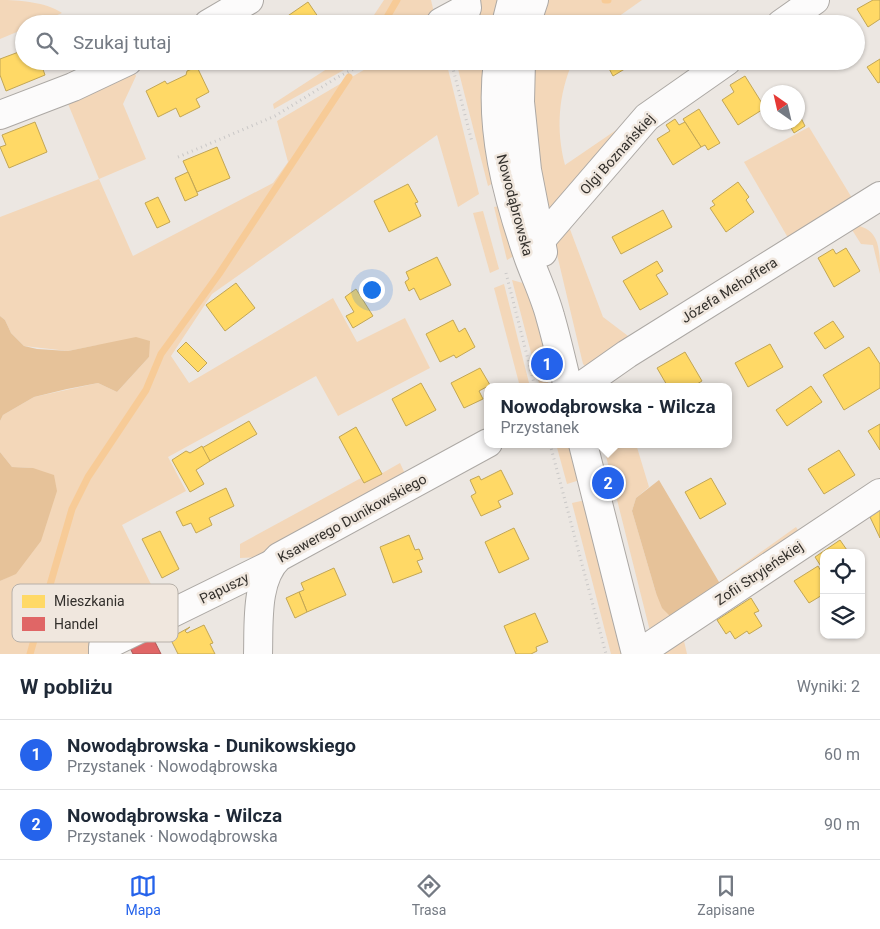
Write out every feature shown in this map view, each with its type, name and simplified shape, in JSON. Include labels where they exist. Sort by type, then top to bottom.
[{"type":"street","points":[[223,15],[249,0]]},
{"type":"street","points":[[454,15],[468,8],[466,0]]},
{"type":"street","points":[[508,15],[512,0]]},
{"type":"street","points":[[529,15],[534,0]]},
{"type":"street","points":[[794,15],[815,0]]},
{"type":"street","points":[[0,115],[72,87],[109,70]]},
{"type":"street","name":"Nowodąbrowska","points":[[497,70],[496,118],[502,166],[517,221],[550,315],[567,383]]},
{"type":"street","name":"Nowodąbrowska","points":[[521,70],[520,102],[527,170],[541,240],[550,315]]},
{"type":"street","name":"Olgi Boznańskiej","points":[[541,240],[647,117],[714,70]]},
{"type":"street","name":"Józefa Mehoffera","points":[[586,383],[627,354],[877,205]]},
{"type":"street","name":"Ksawerego Dunikowskiego","points":[[258,654],[260,602],[270,565],[279,557],[484,446]]},
{"type":"street","points":[[584,448],[637,654]]},
{"type":"street","name":"Zofii Stryjeńskiej","points":[[637,654],[880,493]]},
{"type":"street","name":"Papuszy","points":[[178,610],[270,565]]},
{"type":"street","name":"Papuszy","points":[[103,654],[103,647],[113,642]]},
{"type":"path","points":[[178,157],[274,116],[352,70]]},
{"type":"path","points":[[551,448],[606,654]]},
{"type":"shaded area","points":[[0,0],[40,4],[62,13],[57,15],[15,15],[15,33],[0,39]]},
{"type":"shaded area","points":[[384,0],[431,0],[435,15],[374,15]]},
{"type":"shaded area","points":[[477,0],[503,0],[499,15],[466,15]]},
{"type":"shaded area","points":[[548,0],[642,0],[621,15],[544,15]]},
{"type":"shaded area","points":[[129,70],[134,70],[136,76],[123,104],[146,159],[99,179],[66,99]]},
{"type":"shaded area","points":[[325,70],[344,70],[274,109],[273,104]]},
{"type":"shaded area","points":[[364,70],[448,70],[479,194],[458,207],[437,135],[212,294],[171,356],[189,383],[333,298],[357,342],[405,318],[430,368],[338,416],[316,376],[168,457],[186,491],[122,525],[151,584],[12,584],[12,642],[117,642],[99,654],[0,654],[0,581],[16,573],[33,468],[12,467],[0,452],[0,421],[3,415],[34,397],[98,383],[117,392],[149,357],[98,345],[68,351],[24,346],[11,333],[5,320],[0,316],[0,217],[99,179],[133,256],[273,183],[288,162],[277,121]]},
{"type":"shaded area","points":[[458,70],[489,70],[495,182],[488,186]]},
{"type":"shaded area","points":[[535,70],[570,70],[564,87],[560,113],[560,139],[565,165],[628,122],[605,143],[551,212],[548,207],[541,171],[536,134],[533,98]]},
{"type":"shaded area","points":[[809,127],[855,203],[791,243],[744,162]]},
{"type":"shaded area","points":[[499,206],[520,252],[507,260],[494,207]]},
{"type":"shaded area","points":[[483,211],[499,269],[490,273],[473,213]]},
{"type":"shaded area","points":[[568,224],[603,317],[632,339],[586,367],[583,364],[555,246]]},
{"type":"shaded area","points":[[849,225],[867,229],[876,240],[880,256],[880,274],[873,245],[861,244]]},
{"type":"shaded area","points":[[512,280],[530,285],[549,353],[543,359],[548,383],[539,383]]},
{"type":"shaded area","points":[[504,284],[529,383],[519,383],[494,288]]},
{"type":"shaded area","points":[[0,316],[5,320],[11,333],[24,346],[37,349],[68,351],[136,337],[150,341],[149,357],[117,392],[98,383],[34,397],[3,415],[0,421]]},
{"type":"shaded area","points":[[557,448],[571,448],[580,480],[567,484]]},
{"type":"shaded area","points":[[604,448],[637,448],[649,487],[636,498],[632,511],[656,593],[673,618],[651,635]]},
{"type":"shaded area","points":[[0,452],[12,467],[33,468],[54,475],[57,491],[41,541],[16,574],[0,581]]},
{"type":"shaded area","points":[[400,463],[407,478],[259,557],[240,558],[240,544],[361,478],[365,483]]},
{"type":"shaded area","points":[[659,480],[719,582],[727,589],[673,619],[662,608],[656,593],[632,511],[636,498]]},
{"type":"shaded area","points":[[585,502],[624,654],[611,654],[572,503]]},
{"type":"shaded area","points":[[796,527],[803,538],[727,589],[719,582]]},
{"type":"shaded area","points":[[682,632],[687,654],[655,654]]},
{"type":"building: Mieszkania","points":[[873,0],[880,0],[880,19],[868,27],[865,22],[865,15],[861,15],[857,9]]},
{"type":"building: Mieszkania","points":[[308,2],[317,15],[289,15]]},
{"type":"building: Mieszkania","points":[[15,53],[15,70],[43,70],[45,75],[6,91],[0,75],[0,59]]},
{"type":"building: Mieszkania","points":[[880,59],[880,82],[878,83],[867,67]]},
{"type":"building: Mieszkania","points":[[198,70],[209,92],[196,99],[200,107],[180,117],[176,108],[158,117],[146,91],[165,81],[167,84],[186,75],[187,71]]},
{"type":"building: Mieszkania","points":[[610,70],[623,70],[613,76]]},
{"type":"building: Mieszkania","points":[[745,76],[760,100],[760,111],[738,125],[722,100],[734,92],[730,85]]},
{"type":"building: Mieszkania","points":[[699,109],[720,143],[708,150],[705,145],[701,147],[683,119]]},
{"type":"building: Mieszkania","points":[[675,119],[679,125],[685,122],[701,147],[673,165],[657,139],[670,131],[666,125]]},
{"type":"building: Mieszkania","points":[[35,122],[47,152],[9,168],[0,147],[6,145],[2,135]]},
{"type":"building: Mieszkania","points":[[217,147],[230,178],[197,192],[183,161]]},
{"type":"building: Mieszkania","points":[[188,172],[198,195],[185,201],[175,178]]},
{"type":"building: Mieszkania","points":[[738,182],[749,197],[746,200],[754,212],[726,232],[710,208],[715,205],[712,201]]},
{"type":"building: Mieszkania","points":[[408,184],[418,202],[415,203],[421,216],[389,232],[374,201]]},
{"type":"building: Mieszkania","points":[[158,197],[170,222],[157,228],[145,203]]},
{"type":"building: Mieszkania","points":[[663,210],[672,227],[621,254],[612,237]]},
{"type":"building: Mieszkania","points":[[846,248],[860,271],[834,287],[818,258],[833,249],[836,254]]},
{"type":"building: Mieszkania","points":[[437,257],[451,285],[420,300],[414,288],[409,291],[405,282],[409,279],[406,272]]},
{"type":"building: Mieszkania","points":[[657,261],[663,271],[656,275],[668,294],[640,310],[623,281]]},
{"type":"building: Mieszkania","points":[[236,283],[255,308],[225,331],[206,305]]},
{"type":"building: Mieszkania","points":[[356,289],[373,316],[353,328],[346,316],[354,312],[345,297]]},
{"type":"building: Mieszkania","points":[[453,320],[459,332],[465,328],[475,347],[456,358],[454,355],[440,362],[426,334]]},
{"type":"building: Mieszkania","points":[[833,321],[844,337],[825,349],[814,333]]},
{"type":"building: Mieszkania","points":[[186,342],[207,363],[198,372],[177,351]]},
{"type":"building: Mieszkania","points":[[770,344],[783,367],[748,387],[735,363]]},
{"type":"building: Mieszkania","points":[[869,347],[880,364],[880,388],[844,410],[823,375]]},
{"type":"building: Mieszkania","points":[[685,352],[702,381],[699,383],[666,383],[657,368]]},
{"type":"building: Mieszkania","points":[[480,368],[489,383],[484,383],[484,388],[479,391],[483,399],[464,408],[451,383]]},
{"type":"building: Mieszkania","points":[[421,383],[436,410],[406,426],[392,399]]},
{"type":"building: Mieszkania","points":[[811,386],[822,402],[787,426],[776,410]]},
{"type":"building: Mieszkania","points":[[249,421],[257,434],[210,461],[202,448]]},
{"type":"building: Mieszkania","points":[[880,424],[880,450],[868,431]]},
{"type":"building: Mieszkania","points":[[356,427],[382,474],[364,483],[339,437]]},
{"type":"building: Mieszkania","points":[[202,446],[210,461],[196,470],[204,484],[190,492],[172,460],[186,451],[190,453]]},
{"type":"building: Mieszkania","points":[[839,450],[855,475],[824,494],[808,469]]},
{"type":"building: Mieszkania","points":[[501,470],[513,494],[498,501],[501,507],[481,516],[471,496],[476,493],[470,480],[479,476],[481,480]]},
{"type":"building: Mieszkania","points":[[711,478],[726,504],[700,519],[685,492]]},
{"type":"building: Mieszkania","points":[[226,488],[234,506],[209,518],[212,525],[196,533],[191,523],[183,526],[176,512]]},
{"type":"building: Mieszkania","points":[[880,510],[880,538],[870,517]]},
{"type":"building: Mieszkania","points":[[514,528],[529,559],[499,573],[485,542]]},
{"type":"building: Mieszkania","points":[[160,531],[179,569],[162,578],[142,539]]},
{"type":"building: Mieszkania","points":[[409,535],[415,550],[419,549],[423,559],[417,561],[422,572],[393,583],[380,547]]},
{"type":"building: Mieszkania","points":[[840,540],[846,549],[827,549]]},
{"type":"building: Mieszkania","points":[[820,554],[820,565],[815,557]]},
{"type":"building: Mieszkania","points":[[818,566],[820,569],[820,596],[809,603],[794,581]]},
{"type":"building: Mieszkania","points":[[334,568],[346,595],[307,612],[299,592],[304,590],[301,583]]},
{"type":"building: Mieszkania","points":[[299,592],[307,612],[295,618],[286,598]]},
{"type":"building: Mieszkania","points":[[751,598],[759,611],[754,613],[762,626],[749,634],[747,631],[735,639],[730,631],[726,634],[717,620]]},
{"type":"building: Mieszkania","points":[[535,613],[548,642],[536,647],[537,651],[531,654],[516,654],[504,626]]},
{"type":"building: Mieszkania","points":[[204,625],[213,643],[210,644],[215,654],[178,654],[172,642],[178,642],[178,634],[190,627],[185,631],[187,633]]},
{"type":"building: Handel","points":[[136,642],[155,642],[161,654],[133,654],[129,646]]},
{"type":"waterway","points":[[388,15],[397,0]]},
{"type":"waterway","points":[[50,584],[72,509],[88,477],[146,390],[161,354],[219,274],[349,77]]},
{"type":"waterway","points":[[30,654],[33,642]]},
{"type":"place","name":"Nowodąbrowska - Dunikowskiego","points":[[547,364]]},
{"type":"place","name":"Nowodąbrowska - Wilcza","points":[[608,483]]}]
